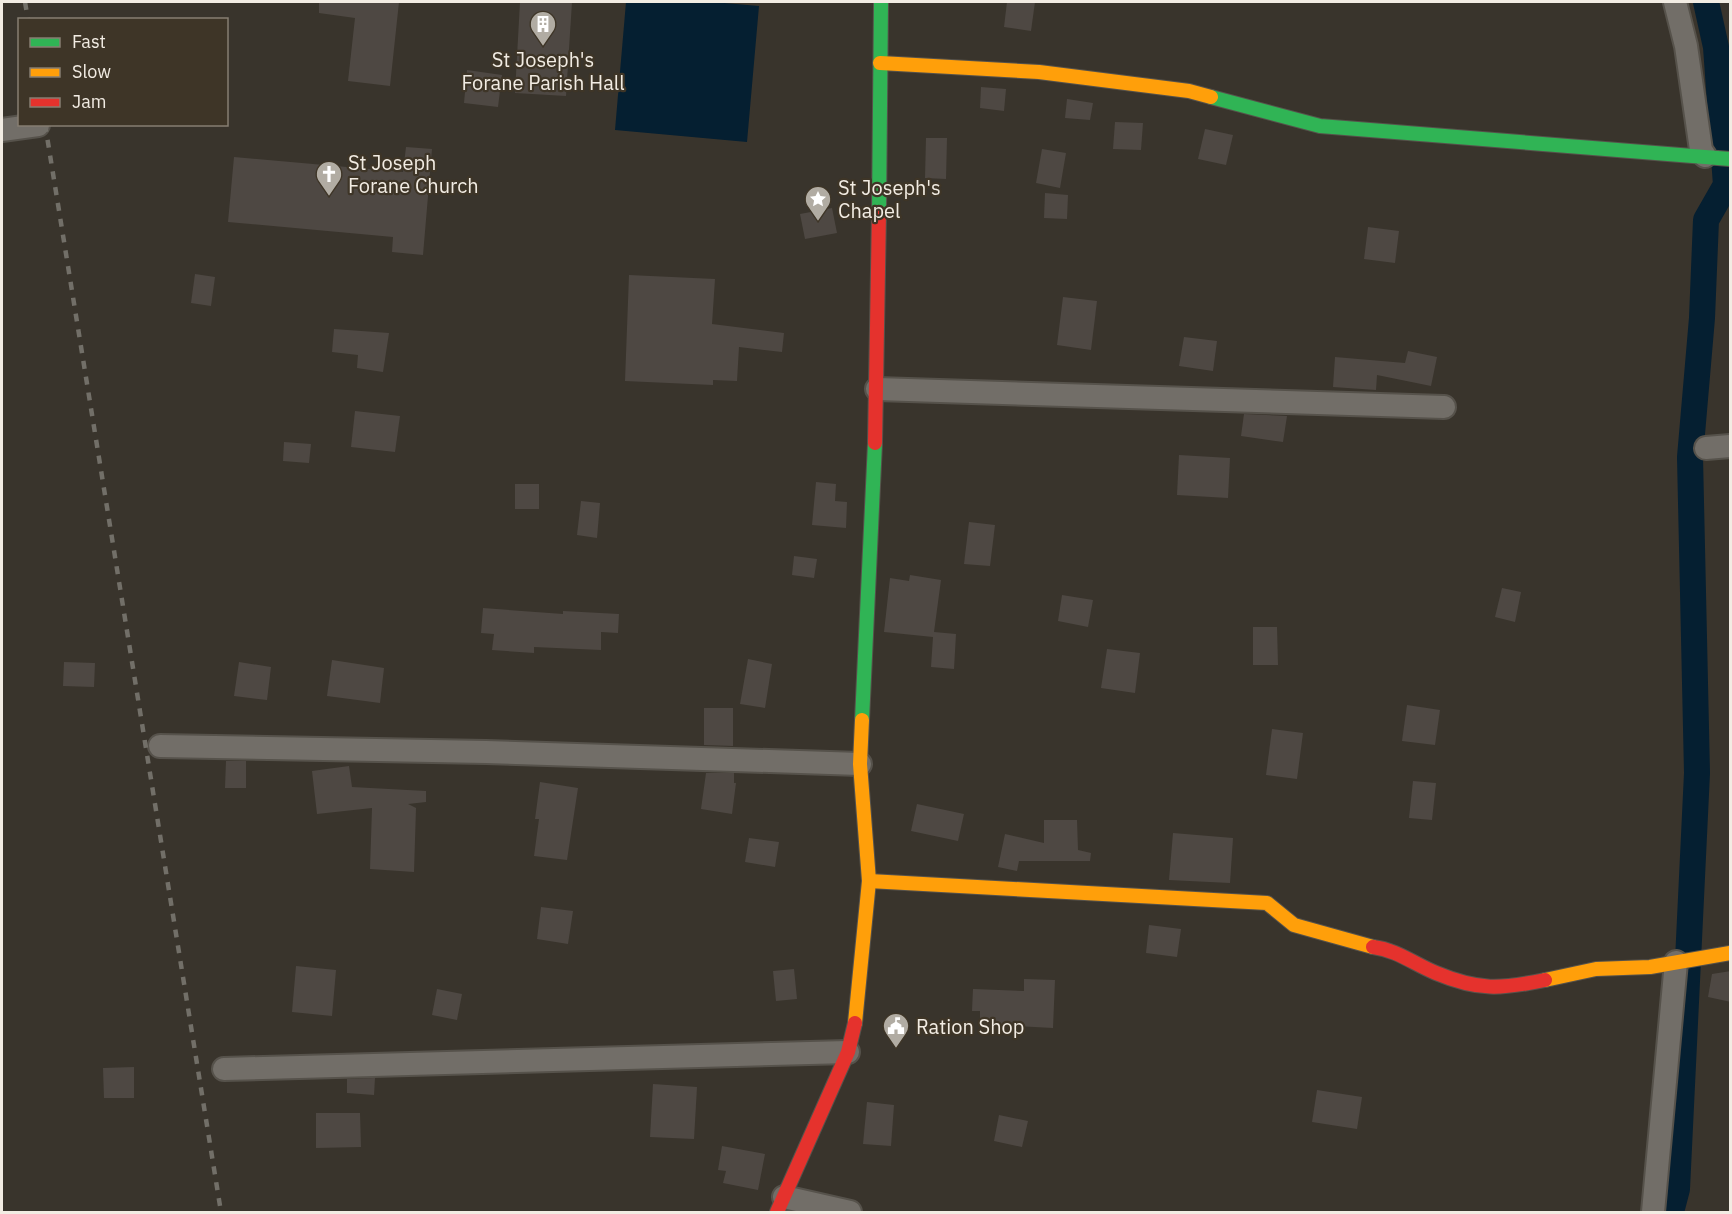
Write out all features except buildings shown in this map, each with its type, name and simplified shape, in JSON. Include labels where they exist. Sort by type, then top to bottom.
[{"type":"street","points":[[850,1212],[780,1205],[848,1052],[859,992],[869,881],[860,764],[877,389],[881,2]]},
{"type":"street","points":[[1676,2],[1686,46],[1697,147]]},
{"type":"street","points":[[880,63],[1039,72],[1189,91],[1320,126],[1697,147],[1731,159]]},
{"type":"street","points":[[2,129],[29,126]]},
{"type":"street","points":[[877,389],[1444,407]]},
{"type":"street","points":[[160,746],[497,752],[860,764]]},
{"type":"street","points":[[869,881],[1267,903],[1294,925],[1361,946],[1390,949],[1436,973],[1462,982],[1501,989],[1596,969],[1650,967],[1731,953]]},
{"type":"street","points":[[1653,1212],[1690,960]]},
{"type":"street","points":[[224,1069],[848,1052]]},
{"type":"water","points":[[626,2],[713,2],[759,6],[747,142],[615,130]]},
{"type":"waterway","points":[[1671,1212],[1677,1189],[1697,773],[1690,457],[1702,318],[1706,220],[1726,185],[1716,47],[1706,2]]},
{"type":"railway","points":[[25,2],[28,18]]},
{"type":"railway","points":[[45,126],[221,1212]]},
{"type":"traffic: fast","points":[[879,212],[881,2]]},
{"type":"traffic: fast","points":[[1211,97],[1320,126],[1730,159]]},
{"type":"traffic: fast","points":[[862,720],[875,443]]},
{"type":"traffic: slow","points":[[880,63],[1039,72],[1189,91],[1211,97]]},
{"type":"traffic: slow","points":[[855,1023],[869,881],[860,764],[862,720]]},
{"type":"traffic: slow","points":[[869,881],[1267,903],[1294,925],[1373,947]]},
{"type":"traffic: slow","points":[[1545,980],[1596,969],[1650,967],[1730,953]]},
{"type":"traffic: jam","points":[[875,443],[879,212]]},
{"type":"traffic: jam","points":[[1373,947],[1398,954],[1451,979],[1465,983],[1490,987],[1545,980]]},
{"type":"traffic: jam","points":[[777,1212],[848,1052],[855,1023]]},
{"type":"place","name":"St Joseph's Forane Parish Hall","points":[[543,47]]},
{"type":"place","name":"St Joseph Forane Church","points":[[329,197]]},
{"type":"place","name":"St Joseph's Chapel","points":[[818,222]]},
{"type":"place","name":"Ration Shop","points":[[896,1049]]}]
